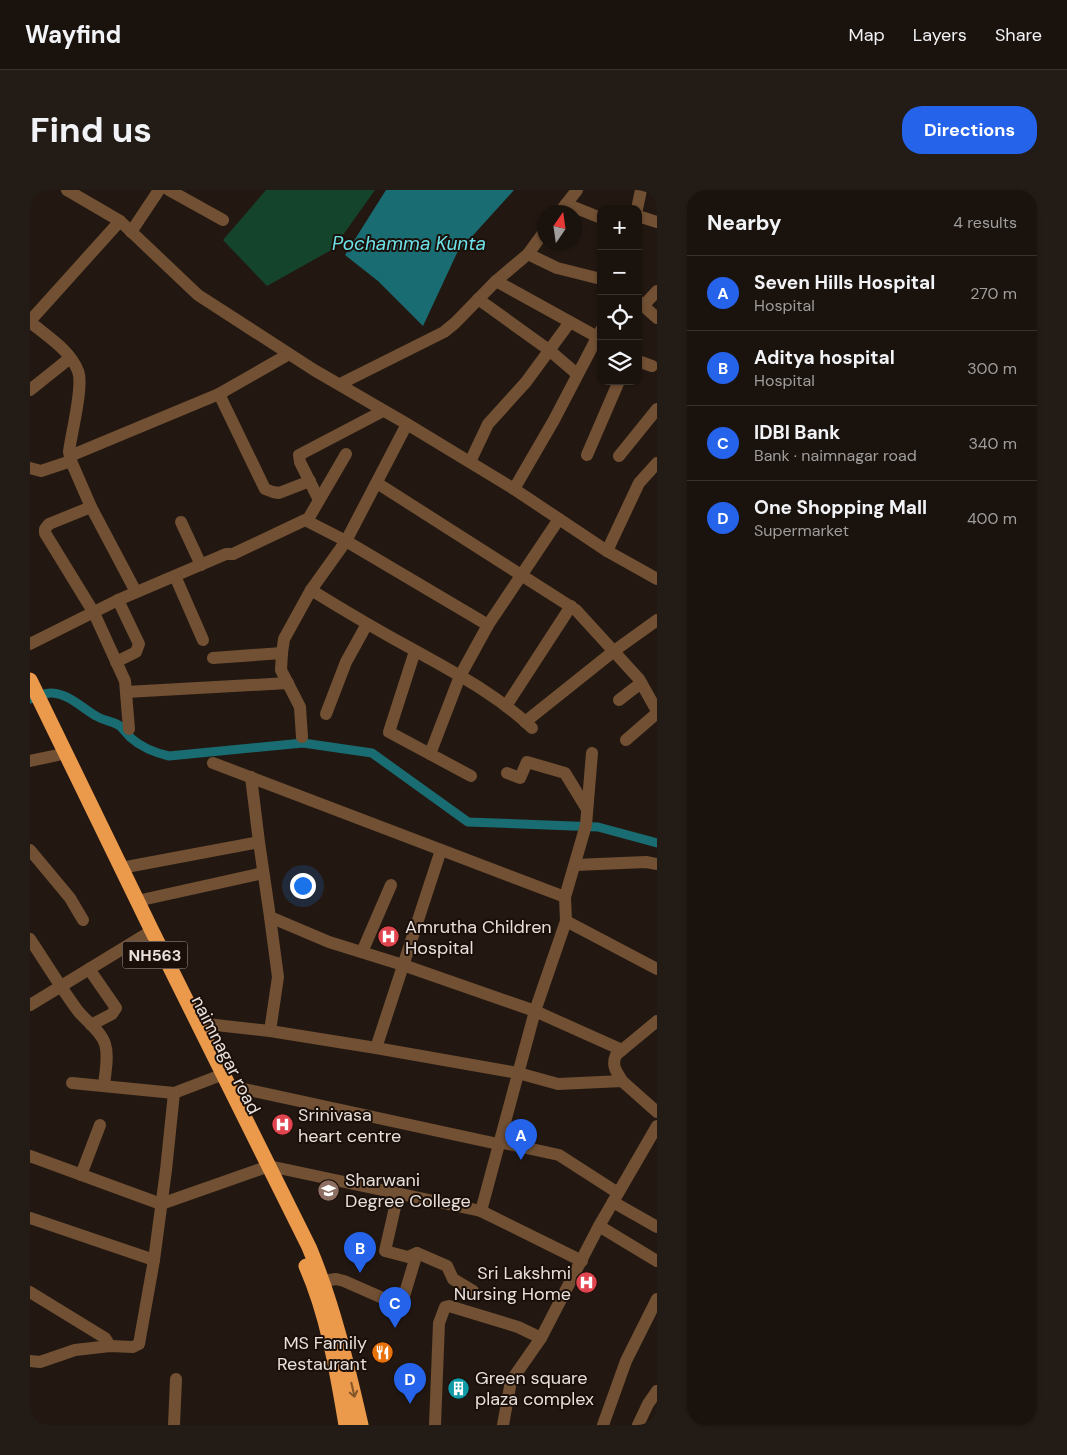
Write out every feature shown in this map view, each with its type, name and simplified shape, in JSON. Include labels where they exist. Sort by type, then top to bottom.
[{"type":"highway","name":"NH563","points":[[30,680],[54,739]]},
{"type":"highway","name":"NH563","points":[[30,695],[121,868],[230,1086],[265,1167],[309,1247],[324,1281],[336,1320],[360,1419]]},
{"type":"highway","name":"naimnagar road","points":[[54,739],[58,755],[145,935],[216,1077],[265,1167],[320,1303],[346,1425]]},
{"type":"highway","points":[[360,1419],[368,1425]]},
{"type":"street","points":[[67,190],[120,222],[198,295],[290,354],[514,489],[607,551],[657,580]]},
{"type":"street","points":[[131,232],[159,190]]},
{"type":"street","points":[[169,190],[223,220]]},
{"type":"street","points":[[637,205],[641,190]]},
{"type":"street","points":[[568,199],[597,216]]},
{"type":"street","points":[[642,217],[657,222]]},
{"type":"street","points":[[120,222],[30,321],[64,350],[78,371],[80,378],[70,445],[71,459],[91,507],[136,592]]},
{"type":"street","points":[[340,384],[444,332],[496,280],[528,254],[537,242]]},
{"type":"street","points":[[528,254],[558,268],[597,278]]},
{"type":"street","points":[[496,280],[570,322],[597,334]]},
{"type":"street","points":[[642,302],[657,291]]},
{"type":"street","points":[[478,299],[549,350],[577,374]]},
{"type":"street","points":[[642,304],[657,318]]},
{"type":"street","points":[[470,462],[488,424],[526,382],[570,322]]},
{"type":"street","points":[[514,489],[597,340]]},
{"type":"street","points":[[30,468],[41,471],[71,459],[219,394],[290,354]]},
{"type":"street","points":[[30,390],[70,358]]},
{"type":"street","points":[[642,362],[652,366]]},
{"type":"street","points":[[587,455],[617,385]]},
{"type":"street","points":[[219,394],[265,489],[278,493],[310,481]]},
{"type":"street","points":[[619,456],[657,409]]},
{"type":"street","points":[[319,500],[298,458],[301,453],[383,411]]},
{"type":"street","points":[[302,737],[300,707],[281,670],[284,639],[311,590],[346,541],[407,424]]},
{"type":"street","points":[[307,521],[346,454]]},
{"type":"street","points":[[607,551],[639,483],[657,463]]},
{"type":"street","points":[[377,483],[576,610],[641,683],[657,712],[626,740]]},
{"type":"street","points":[[91,507],[48,524],[45,533],[94,613],[125,681],[129,729]]},
{"type":"street","points":[[430,754],[460,676],[488,625],[559,519]]},
{"type":"street","points":[[30,644],[118,600],[226,554],[233,554],[305,520],[346,541],[488,625]]},
{"type":"street","points":[[182,522],[201,565]]},
{"type":"street","points":[[175,576],[203,640]]},
{"type":"street","points":[[311,590],[460,676],[514,711],[528,725],[614,651],[657,620]]},
{"type":"street","points":[[116,662],[136,652],[139,644],[118,600]]},
{"type":"street","points":[[506,706],[571,606]]},
{"type":"street","points":[[326,714],[346,662],[367,624]]},
{"type":"street","points":[[415,651],[388,732],[471,776]]},
{"type":"street","points":[[212,658],[282,653]]},
{"type":"street","points":[[126,692],[288,683]]},
{"type":"street","points":[[619,700],[641,683]]},
{"type":"street","points":[[480,1211],[535,1011],[566,921],[565,897],[586,825],[592,753]]},
{"type":"street","points":[[30,762],[58,755]]},
{"type":"street","points":[[507,773],[520,778],[527,762],[565,772],[587,809]]},
{"type":"street","points":[[212,763],[565,897]]},
{"type":"street","points":[[250,777],[278,985],[270,1031]]},
{"type":"street","points":[[121,868],[259,842]]},
{"type":"street","points":[[30,850],[70,898],[83,920]]},
{"type":"street","points":[[376,1048],[442,850]]},
{"type":"street","points":[[575,865],[646,862],[657,864]]},
{"type":"street","points":[[137,901],[264,873]]},
{"type":"street","points":[[362,952],[391,885]]},
{"type":"street","points":[[270,917],[329,942],[403,965],[535,1011],[622,1050]]},
{"type":"street","points":[[566,921],[657,969]]},
{"type":"street","points":[[30,1006],[145,935]]},
{"type":"street","points":[[30,939],[61,987],[101,1036],[107,1053],[104,1086]]},
{"type":"street","points":[[89,969],[116,1008],[115,1012],[91,1025]]},
{"type":"street","points":[[657,1021],[616,1055],[613,1063],[622,1081],[657,1112]]},
{"type":"street","points":[[198,1023],[270,1031],[376,1048],[518,1073],[558,1084],[622,1081]]},
{"type":"street","points":[[72,1083],[174,1093],[216,1077]]},
{"type":"street","points":[[230,1086],[559,1155],[657,1228]]},
{"type":"street","points":[[30,1361],[40,1362],[75,1350],[110,1346],[133,1347],[139,1344],[154,1260],[174,1093]]},
{"type":"street","points":[[81,1175],[100,1125]]},
{"type":"street","points":[[503,1425],[511,1381],[541,1338],[599,1226],[657,1126]]},
{"type":"street","points":[[30,1156],[161,1204],[265,1167],[480,1211],[582,1261]]},
{"type":"street","points":[[398,1194],[385,1250],[408,1257],[417,1253],[447,1266],[453,1279],[473,1290]]},
{"type":"street","points":[[30,1218],[154,1260]]},
{"type":"street","points":[[599,1226],[657,1261]]},
{"type":"street","points":[[324,1281],[336,1279],[344,1281],[401,1306],[417,1253]]},
{"type":"street","points":[[30,1292],[105,1338],[110,1346]]},
{"type":"street","points":[[603,1425],[626,1361],[657,1299]]},
{"type":"street","points":[[435,1425],[439,1323],[445,1307],[449,1306],[509,1324],[541,1338]]},
{"type":"street","points":[[174,1425],[176,1378]]},
{"type":"street","points":[[638,1425],[657,1391]]},
{"type":"green space","points":[[266,190],[375,190],[333,249],[267,286],[223,240]]},
{"type":"water","name":"Pochamma Kunta","points":[[386,190],[514,190],[457,253],[423,326],[378,281],[345,255]]},
{"type":"waterway","points":[[30,699],[49,693],[64,696],[99,718],[120,726],[131,738],[144,747],[169,756],[303,743],[372,753],[468,822],[598,827],[657,843]]},
{"type":"place","name":"Amrutha Children Hospital","points":[[389,937]]},
{"type":"place","name":"Srinivasa heart centre","points":[[282,1125]]},
{"type":"place","name":"Seven Hills Hospital","points":[[521,1160]]},
{"type":"place","name":"Sharwani Degree College","points":[[329,1190]]},
{"type":"place","name":"Aditya hospital","points":[[360,1273]]},
{"type":"place","name":"Sri Lakshmi Nursing Home","points":[[587,1283]]},
{"type":"place","name":"IDBI Bank","points":[[395,1328]]},
{"type":"place","name":"MS Family Restaurant","points":[[383,1353]]},
{"type":"place","name":"Green square plaza complex","points":[[459,1388]]},
{"type":"place","name":"One Shopping Mall","points":[[410,1404]]}]
